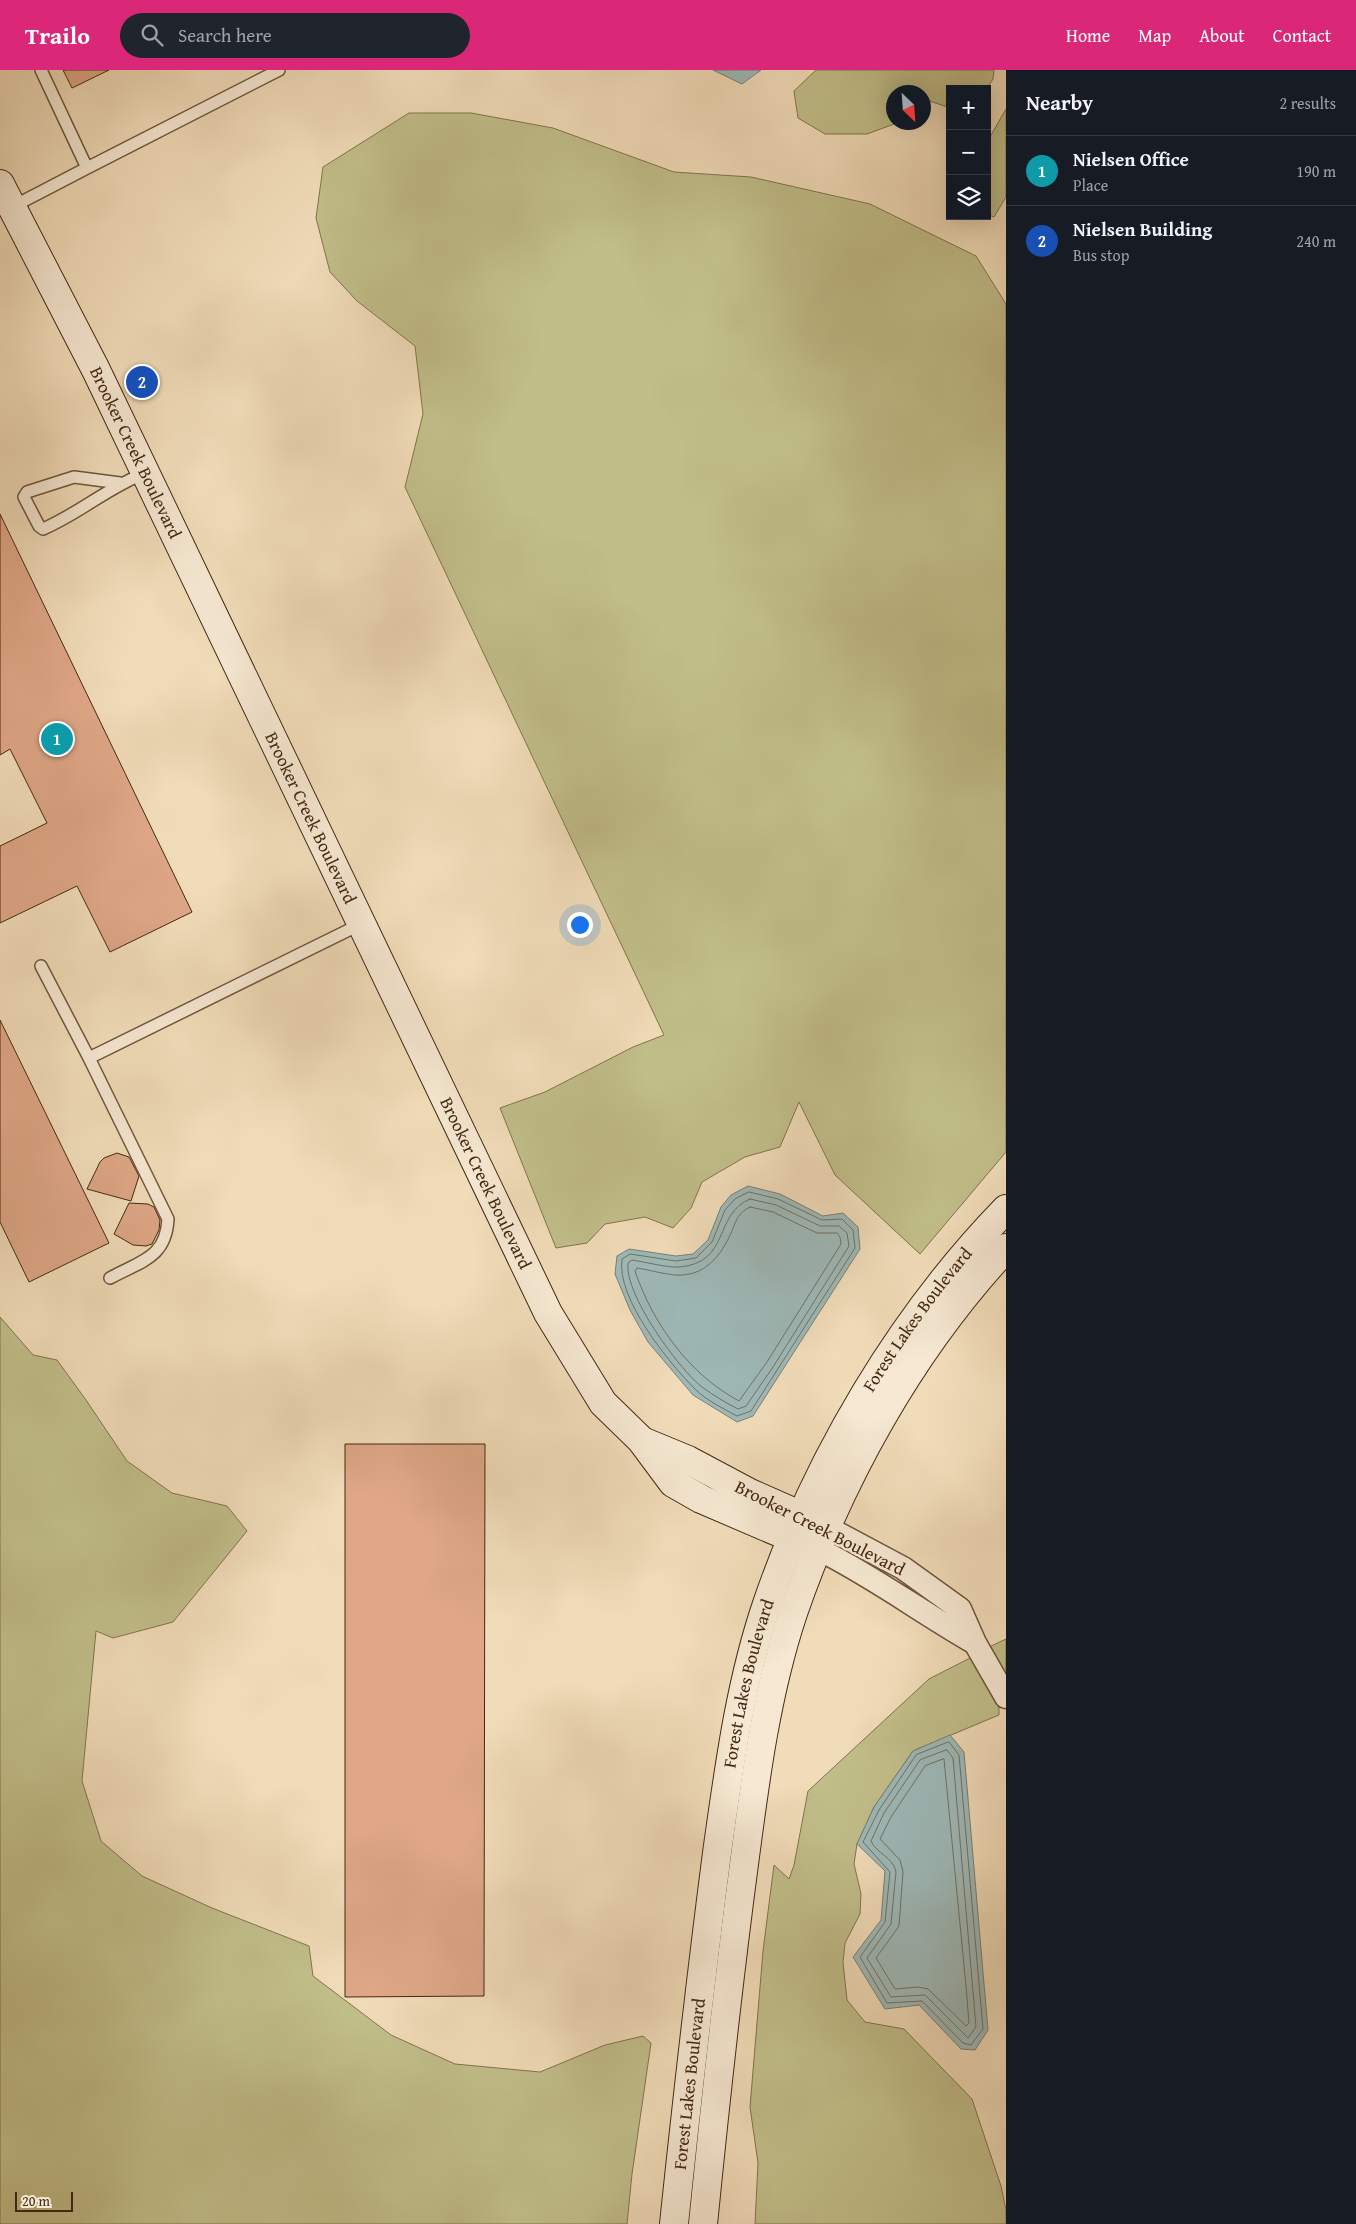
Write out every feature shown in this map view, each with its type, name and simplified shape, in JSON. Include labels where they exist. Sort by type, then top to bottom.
[{"type":"main road","name":"Brooker Creek Boulevard","points":[[6,195],[145,473],[548,1313],[603,1403],[641,1440],[688,1460],[750,1493],[797,1526],[823,1539]]},
{"type":"main road","name":"Forest Lakes Boulevard","points":[[674,2224],[698,1989],[726,1780],[743,1692],[767,1603],[797,1526],[836,1447],[898,1344],[934,1292],[983,1233],[1006,1210]]},
{"type":"main road","name":"Forest Lakes Boulevard","points":[[703,2224],[726,1992],[756,1778],[770,1694],[793,1614],[854,1469],[895,1396],[954,1310],[1006,1248]]},
{"type":"street","name":"Brooker Creek Boulevard","points":[[823,1539],[946,1627],[975,1643],[1006,1697]]},
{"type":"lane","points":[[41,70],[87,168]]},
{"type":"lane","points":[[6,195],[87,168],[279,70]]},
{"type":"lane","points":[[120,484],[74,477],[27,492],[24,497],[39,526],[43,529],[60,522],[120,484],[145,473]]},
{"type":"lane","points":[[89,1058],[361,924]]},
{"type":"lane","points":[[42,966],[168,1219],[167,1236],[156,1253],[110,1278]]},
{"type":"shaded area","points":[[816,70],[994,70],[993,79],[989,85],[946,85],[946,107],[931,101],[931,85],[886,85],[886,127],[867,134],[825,134],[798,118],[794,91]]},
{"type":"shaded area","points":[[1006,109],[1006,197],[994,217],[991,216],[991,135]]},
{"type":"shaded area","points":[[409,113],[471,113],[553,128],[674,172],[751,177],[870,204],[976,256],[1006,304],[1006,1152],[920,1254],[835,1175],[799,1102],[780,1147],[745,1157],[702,1182],[691,1208],[673,1228],[645,1217],[605,1224],[587,1243],[556,1248],[500,1108],[545,1092],[633,1047],[664,1035],[405,487],[423,414],[415,346],[357,301],[330,272],[316,218],[323,167]]},
{"type":"shaded area","points":[[0,1317],[33,1355],[57,1360],[127,1461],[172,1493],[227,1506],[247,1531],[173,1622],[113,1638],[96,1631],[82,1781],[101,1841],[142,1876],[212,1908],[309,1946],[313,1976],[391,2035],[455,2064],[540,2072],[605,2045],[643,2036],[651,2043],[632,2174],[627,2224],[0,2224]]},
{"type":"shaded area","points":[[1006,1639],[1006,1677],[989,1647]]},
{"type":"shaded area","points":[[972,1657],[999,1704],[999,1715],[913,1751],[874,1807],[857,1844],[854,1864],[861,1894],[860,1914],[845,1943],[843,1962],[847,2000],[865,2022],[904,2029],[972,2099],[1001,2186],[1006,2210],[1006,2224],[755,2224],[758,2163],[750,2107],[763,1951],[774,1865],[789,1879],[794,1865],[808,1791],[929,1679]]},
{"type":"water","points":[[713,70],[761,70],[742,84]]},
{"type":"water","points":[[748,1186],[780,1194],[823,1216],[843,1213],[858,1227],[860,1249],[753,1416],[737,1422],[693,1395],[648,1342],[630,1310],[615,1274],[617,1256],[629,1249],[676,1256],[693,1254],[708,1240],[721,1207],[731,1195]]},
{"type":"water","points":[[950,1735],[964,1752],[988,2030],[975,2050],[961,2049],[919,2005],[885,2009],[853,1957],[881,1920],[885,1871],[857,1844],[874,1807],[913,1751]]},
{"type":"building","points":[[63,70],[109,70],[72,88]]},
{"type":"building","points":[[0,514],[192,912],[110,952],[77,886],[0,923],[0,846],[47,823],[10,749],[0,755]]},
{"type":"building","points":[[0,1020],[109,1243],[29,1282],[0,1222]]},
{"type":"building","points":[[117,1153],[129,1157],[139,1176],[131,1201],[87,1189],[100,1162],[104,1158]]},
{"type":"building","points":[[129,1203],[148,1204],[154,1207],[160,1220],[159,1230],[152,1244],[146,1246],[133,1245],[114,1234]]},
{"type":"building","points":[[345,1444],[485,1444],[484,1996],[345,1997]]},
{"type":"place","name":"Nielsen Building","points":[[142,382]]},
{"type":"place","name":"Nielsen Office","points":[[57,739]]}]
